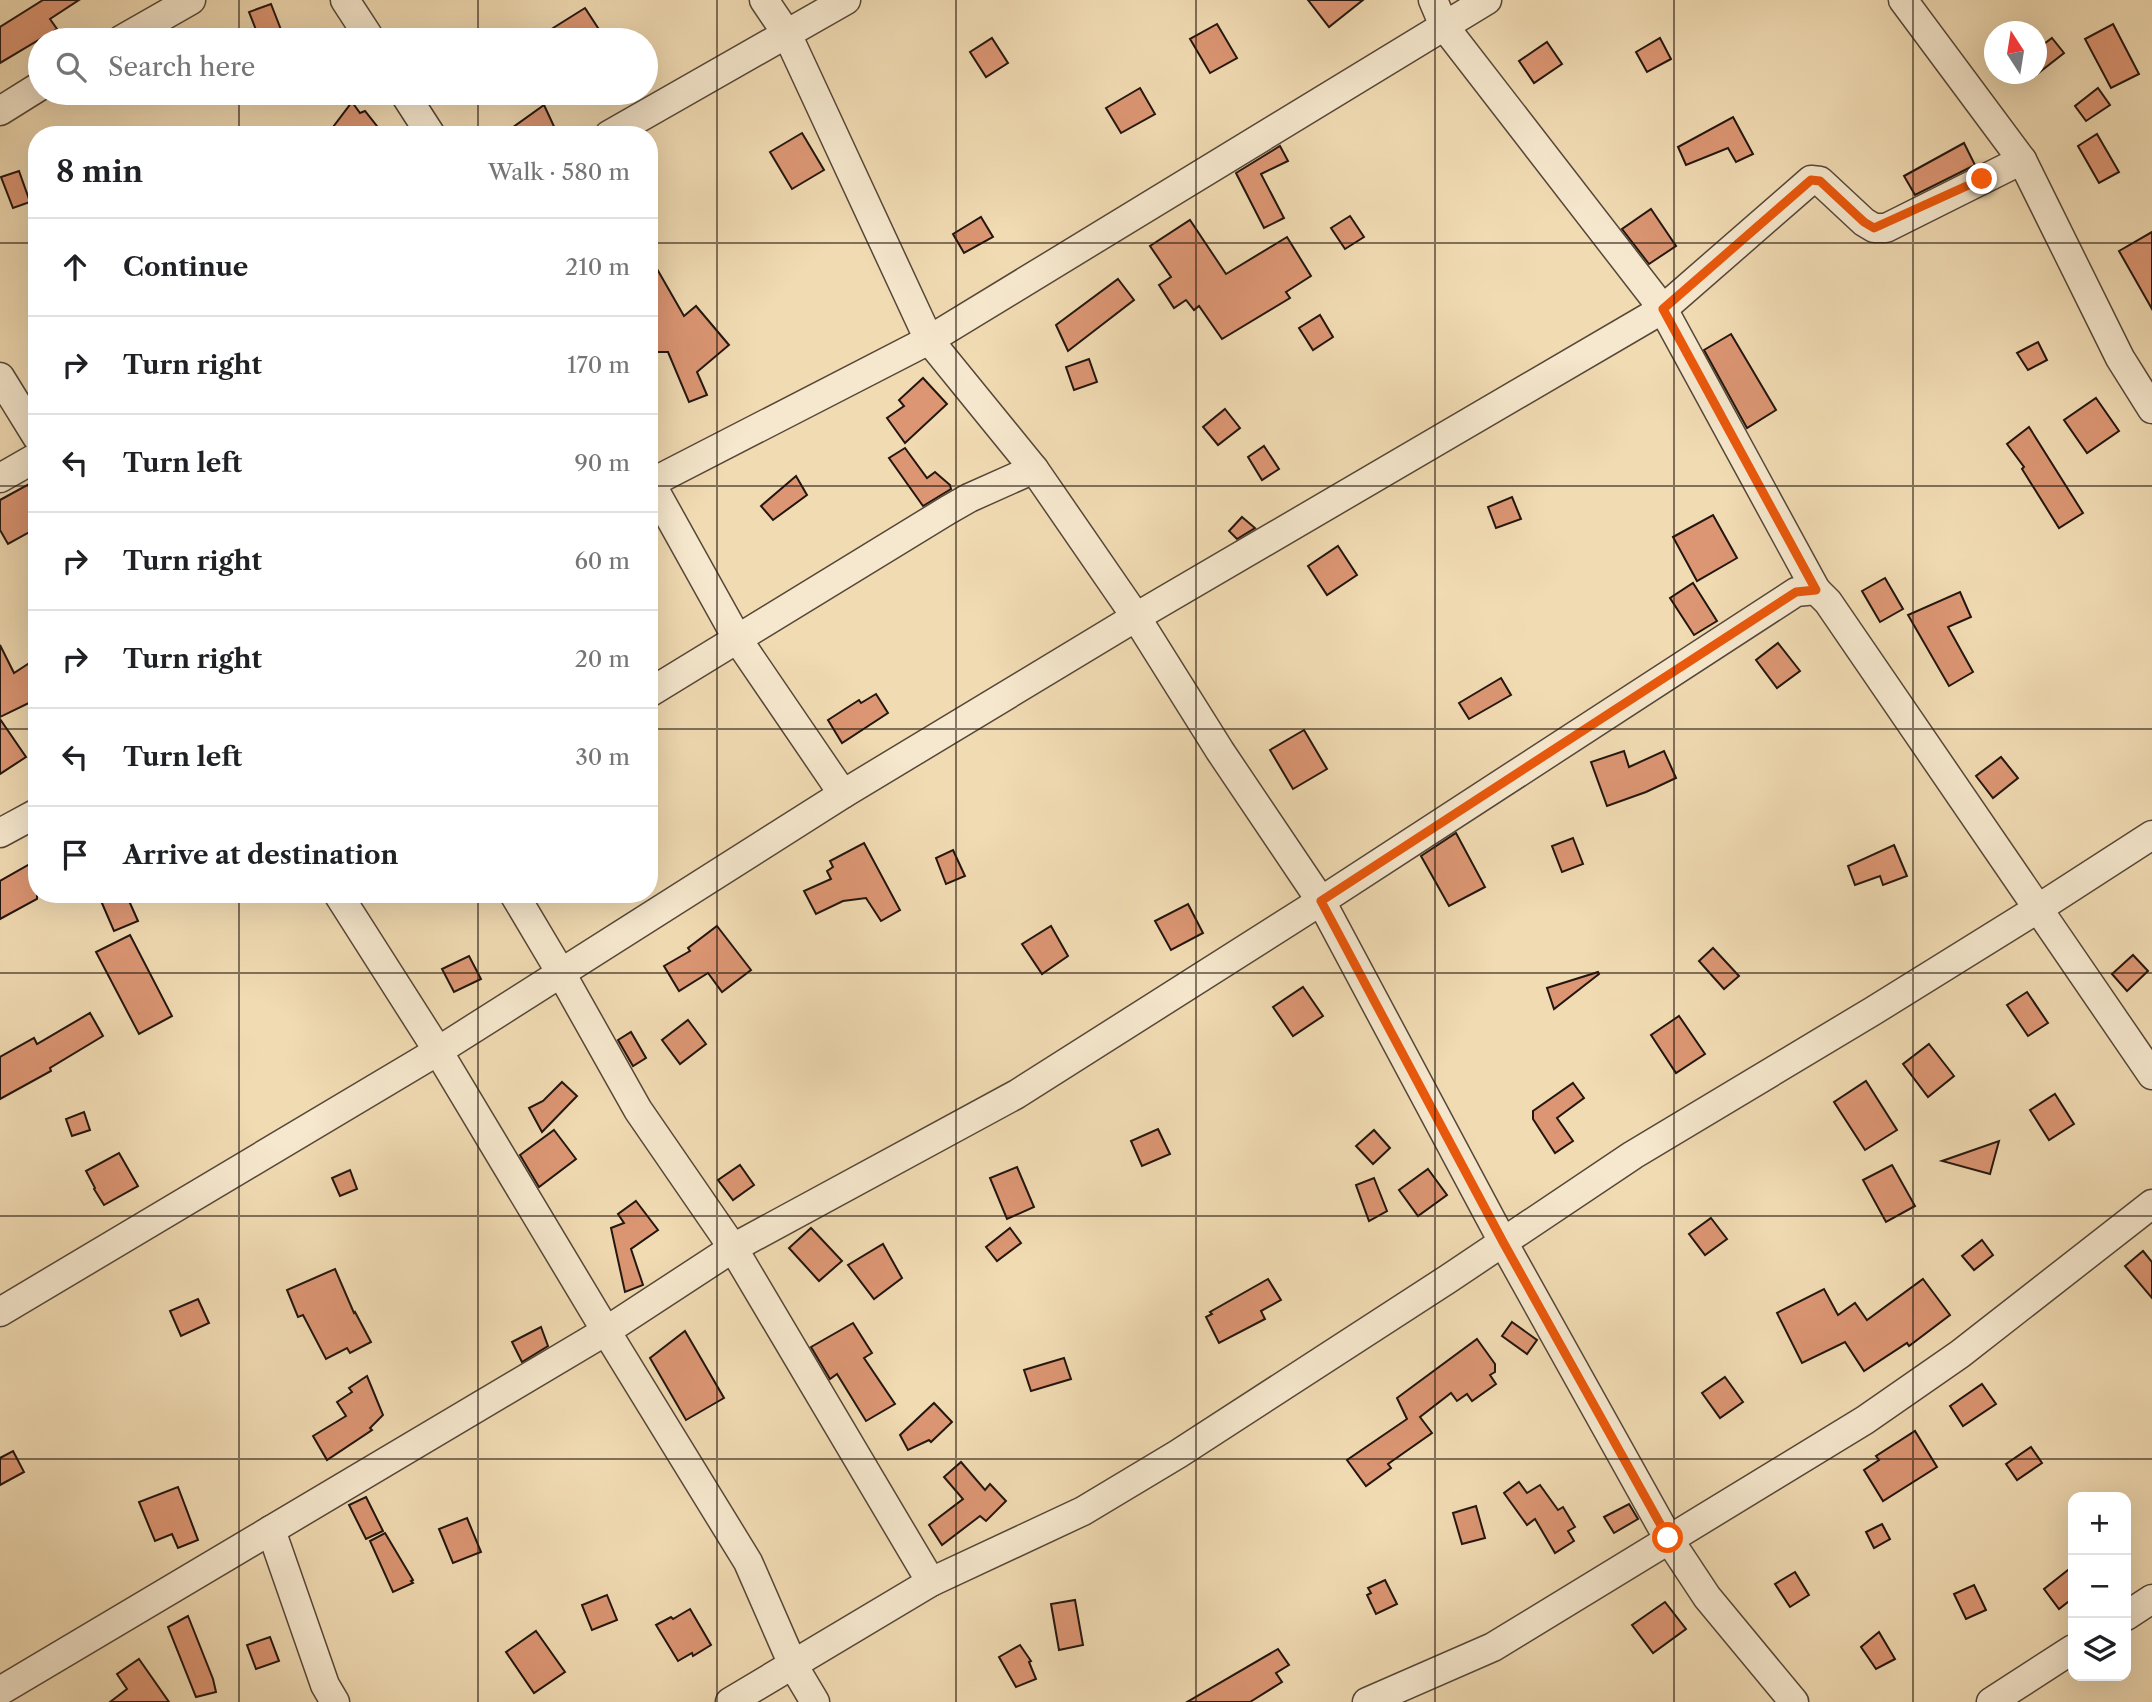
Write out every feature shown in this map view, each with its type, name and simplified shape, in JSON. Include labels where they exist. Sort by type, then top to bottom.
[{"type":"street","points":[[142,28],[191,0]]},
{"type":"street","points":[[345,0],[363,28]]},
{"type":"street","points":[[764,0],[787,34],[929,340],[1034,469],[1136,617],[1220,751],[1321,901],[1503,1242],[1668,1538],[1707,1597],[1794,1702]]},
{"type":"street","points":[[625,126],[846,0]]},
{"type":"street","points":[[1433,0],[1444,26],[1663,309],[1816,590],[1828,601],[2152,1075]]},
{"type":"street","points":[[658,478],[929,340],[1487,0]]},
{"type":"street","points":[[1903,0],[2022,160],[2120,358],[2152,409]]},
{"type":"street","points":[[0,111],[28,94]]},
{"type":"street","points":[[412,105],[425,126]]},
{"type":"street","points":[[0,1312],[438,1051],[843,794],[1136,617],[1663,309],[1811,180],[1820,181],[1864,222],[1874,228],[1886,228],[2022,160]]},
{"type":"street","points":[[0,377],[28,422]]},
{"type":"street","points":[[0,478],[28,462]]},
{"type":"street","points":[[658,688],[958,504],[1034,469]]},
{"type":"street","points":[[658,496],[738,640],[843,794]]},
{"type":"street","points":[[0,1691],[606,1331],[733,1248],[1017,1094],[1321,901],[1796,592],[1816,590]]},
{"type":"street","points":[[0,833],[28,818]]},
{"type":"street","points":[[730,1702],[931,1582],[1095,1504],[1189,1447],[1633,1156],[2039,908],[2152,835]]},
{"type":"street","points":[[344,903],[438,1051],[748,1562],[793,1665],[815,1702]]},
{"type":"street","points":[[519,903],[638,1110],[733,1248],[931,1582]]},
{"type":"street","points":[[1367,1702],[1493,1647],[1865,1420],[1960,1354],[2152,1204]]},
{"type":"street","points":[[271,1530],[325,1685],[335,1702]]},
{"type":"street","points":[[2131,1613],[2152,1599]]},
{"type":"street","points":[[1991,1702],[2068,1652]]},
{"type":"building","points":[[43,0],[79,0],[50,19],[56,28],[28,28],[28,46],[0,63],[0,27]]},
{"type":"building","points":[[1308,0],[1363,0],[1329,27]]},
{"type":"building","points":[[271,4],[280,28],[255,28],[249,12]]},
{"type":"building","points":[[585,8],[598,28],[553,28]]},
{"type":"building","points":[[1217,24],[1237,58],[1210,73],[1190,39]]},
{"type":"building","points":[[2113,24],[2139,74],[2111,88],[2085,39]]},
{"type":"building","points":[[992,38],[1008,63],[986,77],[970,52]]},
{"type":"building","points":[[1660,38],[1671,59],[1647,72],[1636,52]]},
{"type":"building","points":[[2052,38],[2064,53],[2047,66],[2047,42]]},
{"type":"building","points":[[1547,42],[1562,64],[1534,83],[1519,61]]},
{"type":"building","points":[[1140,88],[1155,114],[1121,133],[1106,108]]},
{"type":"building","points":[[2098,88],[2110,105],[2086,121],[2075,106]]},
{"type":"building","points":[[350,105],[354,105],[360,113],[365,111],[377,126],[334,126]]},
{"type":"building","points":[[544,105],[554,126],[515,126]]},
{"type":"building","points":[[1733,117],[1753,154],[1736,162],[1728,148],[1686,165],[1678,147]]},
{"type":"building","points":[[802,133],[824,170],[792,189],[770,152]]},
{"type":"building","points":[[2097,134],[2119,172],[2099,183],[2078,146]]},
{"type":"building","points":[[1964,143],[1975,165],[1915,195],[1904,176]]},
{"type":"building","points":[[1280,146],[1288,161],[1261,174],[1284,218],[1264,228],[1236,173]]},
{"type":"building","points":[[19,171],[28,203],[13,208],[1,177]]},
{"type":"building","points":[[1651,209],[1676,246],[1649,264],[1622,229]]},
{"type":"building","points":[[1350,216],[1364,237],[1345,249],[1331,228]]},
{"type":"building","points":[[981,217],[993,237],[964,253],[953,234]]},
{"type":"building","points":[[1190,220],[1226,274],[1287,237],[1311,276],[1286,292],[1290,298],[1222,339],[1199,306],[1194,310],[1186,300],[1174,308],[1159,285],[1171,277],[1150,246]]},
{"type":"building","points":[[2152,232],[2152,309],[2119,251]]},
{"type":"building","points":[[658,271],[684,316],[696,306],[729,345],[697,372],[707,395],[689,402],[668,352],[658,352]]},
{"type":"building","points":[[1118,279],[1134,300],[1068,351],[1056,325]]},
{"type":"building","points":[[1320,315],[1333,337],[1313,350],[1299,328]]},
{"type":"building","points":[[1731,334],[1776,410],[1747,428],[1704,350]]},
{"type":"building","points":[[2038,342],[2047,360],[2028,370],[2017,353]]},
{"type":"building","points":[[1089,359],[1097,382],[1074,390],[1066,367]]},
{"type":"building","points":[[923,378],[947,404],[905,443],[887,418],[904,406],[899,400]]},
{"type":"building","points":[[2096,398],[2119,431],[2087,453],[2064,420]]},
{"type":"building","points":[[1225,409],[1240,428],[1218,445],[1203,427]]},
{"type":"building","points":[[2029,427],[2083,513],[2059,528],[2022,469],[2024,467],[2007,444]]},
{"type":"building","points":[[1264,446],[1279,469],[1262,480],[1248,457]]},
{"type":"building","points":[[905,448],[927,478],[935,472],[951,489],[923,506],[889,458]]},
{"type":"building","points":[[796,476],[807,495],[773,520],[761,506]]},
{"type":"building","points":[[28,485],[28,533],[8,544],[0,530],[0,500]]},
{"type":"building","points":[[1512,497],[1521,519],[1496,528],[1488,507]]},
{"type":"building","points":[[1713,515],[1737,558],[1697,581],[1673,537]]},
{"type":"building","points":[[1242,517],[1255,528],[1237,539],[1229,531]]},
{"type":"building","points":[[1338,546],[1357,575],[1327,595],[1308,566]]},
{"type":"building","points":[[1885,578],[1903,609],[1880,622],[1862,591]]},
{"type":"building","points":[[1693,583],[1717,621],[1694,635],[1670,598]]},
{"type":"building","points":[[1960,592],[1971,617],[1948,627],[1973,672],[1949,686],[1908,615]]},
{"type":"building","points":[[1778,643],[1800,671],[1777,688],[1756,660]]},
{"type":"building","points":[[0,645],[14,673],[28,664],[28,703],[0,717]]},
{"type":"building","points":[[1501,678],[1511,695],[1469,719],[1459,703]]},
{"type":"building","points":[[876,694],[888,713],[842,743],[828,720],[859,700],[861,703]]},
{"type":"building","points":[[0,719],[26,757],[0,774]]},
{"type":"building","points":[[1304,730],[1327,769],[1293,789],[1270,750]]},
{"type":"building","points":[[1624,751],[1629,767],[1664,751],[1676,778],[1607,806],[1591,762]]},
{"type":"building","points":[[2001,757],[2018,778],[1993,798],[1976,776]]},
{"type":"building","points":[[1456,833],[1485,887],[1449,906],[1421,856]]},
{"type":"building","points":[[1573,838],[1583,864],[1562,872],[1552,846]]},
{"type":"building","points":[[864,843],[900,910],[881,921],[866,898],[843,901],[816,914],[804,891],[831,879],[827,871],[833,867],[830,861]]},
{"type":"building","points":[[1894,845],[1907,876],[1883,885],[1880,876],[1855,885],[1848,866]]},
{"type":"building","points":[[953,850],[965,876],[946,884],[936,858]]},
{"type":"building","points":[[28,865],[30,903],[0,919],[0,881]]},
{"type":"building","points":[[102,903],[130,903],[138,921],[114,931]]},
{"type":"building","points":[[1188,904],[1203,933],[1171,950],[1155,921]]},
{"type":"building","points":[[717,926],[751,970],[722,992],[708,973],[679,991],[664,966],[690,951],[688,948]]},
{"type":"building","points":[[1051,926],[1068,956],[1042,974],[1022,944]]},
{"type":"building","points":[[130,935],[172,1016],[139,1034],[96,952]]},
{"type":"building","points":[[1713,948],[1739,976],[1724,989],[1699,961]]},
{"type":"building","points":[[2133,955],[2148,971],[2127,991],[2112,974]]},
{"type":"building","points":[[469,956],[481,979],[454,992],[442,969]]},
{"type":"building","points":[[1598,972],[1599,974],[1554,1009],[1547,988]]},
{"type":"building","points":[[1303,987],[1323,1016],[1293,1036],[1273,1007]]},
{"type":"building","points":[[2027,992],[2048,1023],[2028,1036],[2007,1005]]},
{"type":"building","points":[[90,1013],[103,1036],[50,1068],[51,1071],[0,1099],[0,1057],[34,1038],[37,1044]]},
{"type":"building","points":[[1679,1016],[1705,1054],[1676,1073],[1651,1035]]},
{"type":"building","points":[[688,1020],[706,1044],[680,1064],[662,1040]]},
{"type":"building","points":[[631,1032],[646,1058],[633,1066],[618,1040]]},
{"type":"building","points":[[1929,1044],[1954,1076],[1928,1097],[1903,1064]]},
{"type":"building","points":[[1866,1081],[1897,1130],[1865,1150],[1834,1102]]},
{"type":"building","points":[[562,1082],[577,1096],[542,1132],[529,1108],[543,1101]]},
{"type":"building","points":[[1573,1083],[1584,1098],[1557,1118],[1573,1141],[1555,1153],[1533,1119],[1533,1111]]},
{"type":"building","points":[[2055,1094],[2074,1124],[2049,1140],[2030,1110]]},
{"type":"building","points":[[84,1112],[90,1130],[72,1136],[66,1119]]},
{"type":"building","points":[[1158,1129],[1170,1154],[1142,1166],[1131,1141]]},
{"type":"building","points":[[554,1130],[576,1159],[539,1187],[520,1155]]},
{"type":"building","points":[[1374,1130],[1390,1148],[1373,1164],[1356,1146]]},
{"type":"building","points":[[1999,1141],[1990,1174],[1942,1161]]},
{"type":"building","points":[[119,1153],[138,1186],[104,1205],[86,1171]]},
{"type":"building","points":[[740,1165],[754,1185],[733,1200],[718,1180]]},
{"type":"building","points":[[1892,1165],[1915,1206],[1886,1222],[1863,1180]]},
{"type":"building","points":[[1017,1167],[1034,1207],[1007,1219],[990,1178]]},
{"type":"building","points":[[1428,1169],[1447,1195],[1418,1216],[1399,1190]]},
{"type":"building","points":[[350,1170],[357,1189],[340,1196],[332,1178]]},
{"type":"building","points":[[1374,1178],[1387,1211],[1369,1221],[1356,1185]]},
{"type":"building","points":[[636,1201],[658,1230],[631,1249],[643,1285],[625,1292],[611,1228],[624,1223],[618,1214]]},
{"type":"building","points":[[1711,1218],[1727,1239],[1705,1255],[1689,1234]]},
{"type":"building","points":[[811,1228],[842,1261],[819,1281],[789,1248]]},
{"type":"building","points":[[1010,1228],[1021,1243],[997,1261],[986,1247]]},
{"type":"building","points":[[1982,1240],[1993,1255],[1974,1270],[1962,1256]]},
{"type":"building","points":[[883,1244],[902,1278],[874,1299],[848,1265]]},
{"type":"building","points":[[2143,1251],[2152,1262],[2152,1298],[2125,1266]]},
{"type":"building","points":[[335,1269],[354,1313],[371,1342],[350,1353],[347,1348],[326,1359],[303,1315],[298,1317],[287,1290]]},
{"type":"building","points":[[1268,1279],[1281,1300],[1261,1311],[1265,1319],[1219,1343],[1206,1317],[1212,1314],[1210,1312]]},
{"type":"building","points":[[1923,1279],[1950,1315],[1909,1346],[1907,1343],[1864,1371],[1845,1342],[1802,1363],[1777,1313],[1824,1289],[1838,1315],[1855,1303],[1867,1320]]},
{"type":"building","points":[[198,1299],[209,1323],[181,1336],[170,1311]]},
{"type":"building","points":[[1512,1322],[1537,1340],[1527,1354],[1502,1336]]},
{"type":"building","points":[[853,1323],[872,1353],[864,1358],[895,1404],[866,1421],[837,1374],[830,1379],[811,1347]]},
{"type":"building","points":[[541,1327],[548,1346],[522,1362],[512,1342]]},
{"type":"building","points":[[685,1331],[724,1398],[686,1420],[650,1358]]},
{"type":"building","points":[[1477,1339],[1495,1364],[1495,1372],[1490,1375],[1496,1384],[1472,1401],[1467,1394],[1457,1401],[1451,1393],[1420,1417],[1432,1433],[1388,1464],[1391,1468],[1366,1486],[1347,1460],[1407,1419],[1397,1398]]},
{"type":"building","points":[[1064,1358],[1071,1379],[1031,1391],[1024,1370]]},
{"type":"building","points":[[367,1376],[383,1415],[370,1428],[372,1430],[327,1460],[313,1436],[346,1416],[337,1402],[352,1392],[349,1388]]},
{"type":"building","points":[[1725,1377],[1743,1402],[1720,1418],[1702,1393]]},
{"type":"building","points":[[1982,1384],[1996,1404],[1963,1426],[1950,1406]]},
{"type":"building","points":[[934,1403],[952,1422],[931,1442],[929,1440],[908,1450],[900,1435]]},
{"type":"building","points":[[1915,1431],[1937,1467],[1883,1501],[1864,1470],[1879,1460],[1876,1456]]},
{"type":"building","points":[[2031,1447],[2042,1463],[2017,1480],[2006,1464]]},
{"type":"building","points":[[13,1451],[24,1472],[0,1485],[0,1458]]},
{"type":"building","points":[[961,1462],[985,1490],[990,1484],[1006,1501],[986,1521],[980,1516],[942,1545],[929,1525],[963,1499],[944,1477]]},
{"type":"building","points":[[1519,1482],[1527,1493],[1540,1485],[1558,1510],[1563,1507],[1575,1527],[1568,1531],[1574,1541],[1555,1553],[1535,1519],[1527,1525],[1504,1493]]},
{"type":"building","points":[[178,1487],[198,1540],[178,1548],[172,1534],[155,1541],[139,1502]]},
{"type":"building","points":[[366,1497],[383,1531],[366,1539],[349,1505]]},
{"type":"building","points":[[1629,1504],[1638,1519],[1614,1533],[1604,1517]]},
{"type":"building","points":[[1476,1506],[1485,1538],[1462,1544],[1453,1513]]},
{"type":"building","points":[[467,1518],[481,1552],[453,1563],[439,1529]]},
{"type":"building","points":[[1882,1524],[1890,1539],[1874,1548],[1866,1532]]},
{"type":"building","points":[[385,1533],[413,1580],[413,1583],[393,1592],[370,1541]]},
{"type":"building","points":[[2068,1570],[2068,1602],[2059,1609],[2044,1589]]},
{"type":"building","points":[[1795,1572],[1809,1595],[1790,1607],[1775,1584]]},
{"type":"building","points":[[1385,1580],[1397,1604],[1376,1614],[1367,1595],[1371,1593],[1368,1588]]},
{"type":"building","points":[[1974,1585],[1986,1610],[1966,1619],[1954,1594]]},
{"type":"building","points":[[607,1595],[617,1620],[592,1630],[582,1605]]},
{"type":"building","points":[[1075,1600],[1083,1645],[1059,1650],[1051,1604]]},
{"type":"building","points":[[1665,1602],[1686,1629],[1653,1653],[1632,1625]]},
{"type":"building","points":[[690,1609],[711,1645],[678,1661],[656,1625]]},
{"type":"building","points":[[188,1616],[216,1692],[196,1697],[168,1627]]},
{"type":"building","points":[[536,1631],[565,1672],[534,1693],[506,1652]]},
{"type":"building","points":[[1879,1632],[1895,1659],[1876,1669],[1861,1647]]},
{"type":"building","points":[[270,1637],[279,1661],[256,1669],[247,1645]]},
{"type":"building","points":[[1020,1645],[1031,1661],[1029,1662],[1036,1679],[1016,1687],[999,1657]]},
{"type":"building","points":[[1278,1649],[1289,1665],[1276,1673],[1282,1682],[1250,1702],[1187,1702]]},
{"type":"building","points":[[139,1659],[169,1702],[110,1702],[127,1689],[117,1674]]},
{"type":"route","points":[[1668,1538],[1503,1242],[1321,901],[1796,592],[1816,590],[1663,309],[1811,180],[1820,181],[1874,228],[1982,179]]}]
